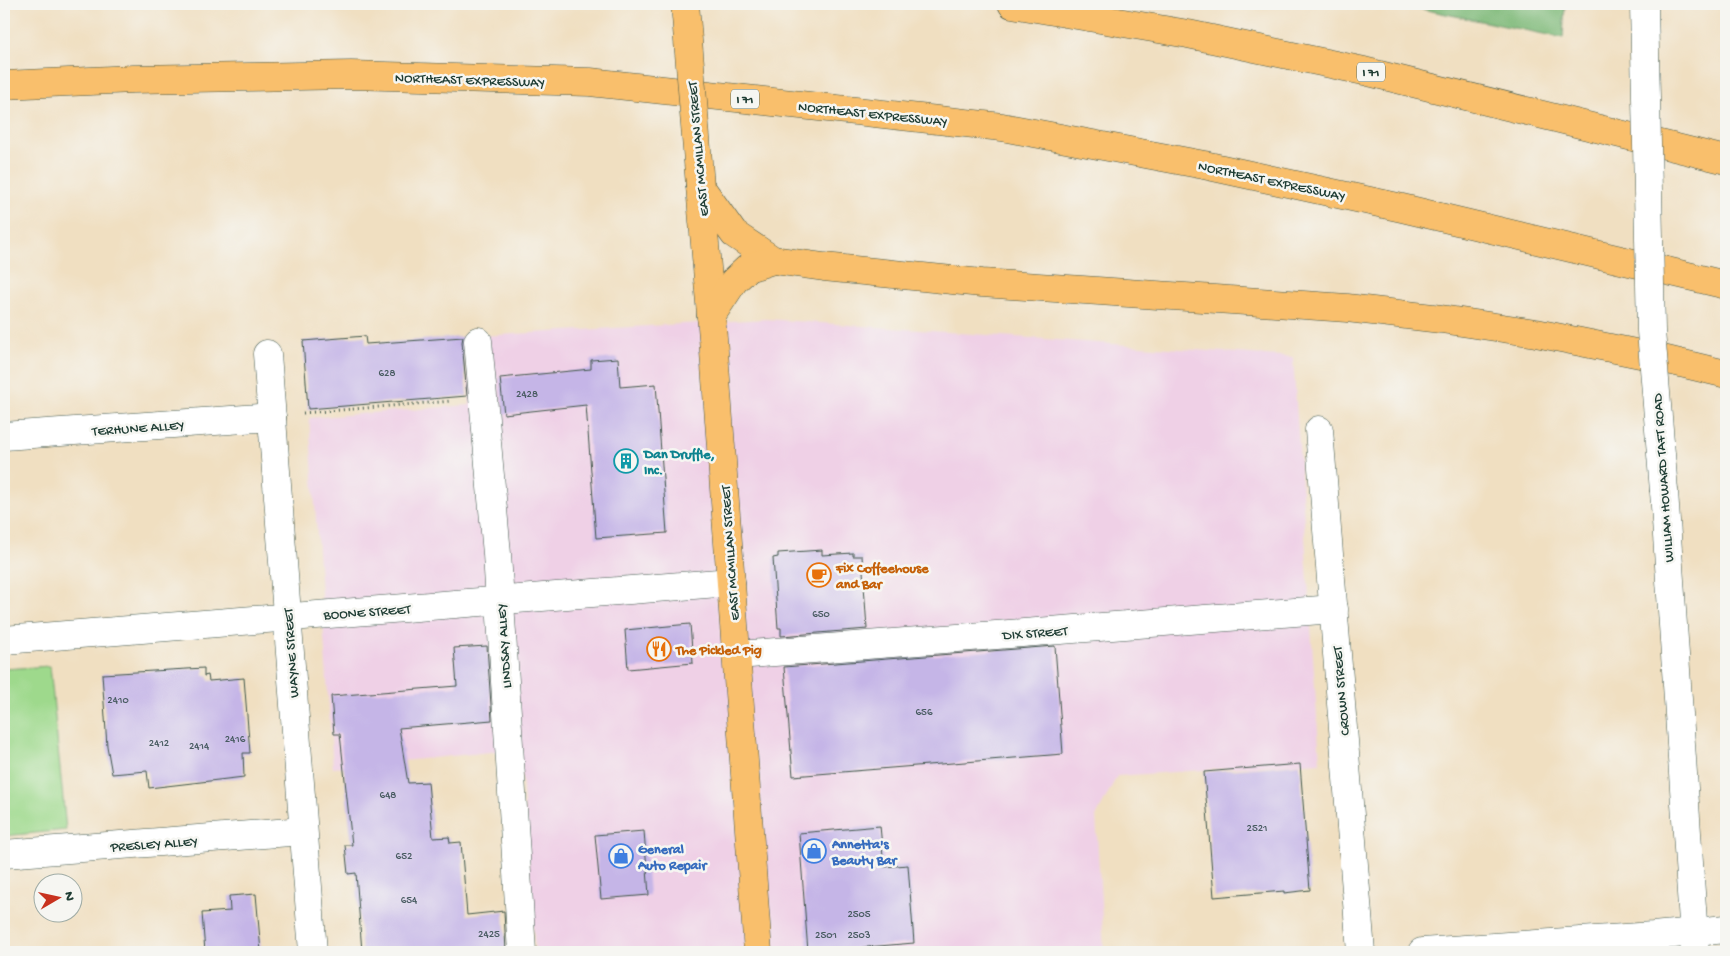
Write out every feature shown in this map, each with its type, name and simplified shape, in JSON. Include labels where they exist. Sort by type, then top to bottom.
[{"type":"main road","name":"EAST MCMILLAN STREET","points":[[686,4],[737,655],[758,952]]},
{"type":"main road","name":"I 71","points":[[1012,4],[1188,34],[1364,71],[1726,160]]},
{"type":"main road","name":"NORTHEAST EXPRESSWAY","points":[[4,85],[133,79],[351,75],[590,82],[1002,127],[1204,165],[1392,206],[1726,286]]},
{"type":"main road","points":[[700,186],[734,234],[773,260]]},
{"type":"main road","points":[[711,316],[734,282],[748,268],[773,260],[973,282],[1347,308],[1441,319],[1536,333],[1726,374]]},
{"type":"street","name":"WILLIAM HOWARD TAFT ROAD","points":[[1644,4],[1651,331],[1664,491],[1694,942]]},
{"type":"street","name":"LINDSAY ALLEY","points":[[478,340],[500,601],[522,952]]},
{"type":"street","name":"WAYNE STREET","points":[[267,354],[313,952]]},
{"type":"street","name":"TERHUNE ALLEY","points":[[4,436],[272,417]]},
{"type":"street","name":"CROWN STREET","points":[[1320,430],[1361,952]]},
{"type":"street","name":"BOONE STREET","points":[[4,640],[731,582]]},
{"type":"street","name":"DIX STREET","points":[[737,655],[1334,609]]},
{"type":"street","name":"PRESLEY ALLEY","points":[[4,854],[303,831]]},
{"type":"street","points":[[1422,952],[1694,942],[1726,930]]},
{"type":"path","points":[[303,413],[458,400]]},
{"type":"shaded area","points":[[766,319],[1293,357],[1320,762],[1117,776],[1096,817],[1104,952],[535,952],[520,749],[333,768],[309,418],[470,405],[465,337]]},
{"type":"green space","points":[[1397,4],[1565,4],[1563,38]]},
{"type":"green space","points":[[50,666],[66,830],[4,836],[4,669]]},
{"type":"building","points":[[365,336],[366,344],[463,337],[467,396],[308,409],[303,341]]},
{"type":"building","name":"Dan Druffle, Inc.","points":[[618,358],[620,387],[656,384],[667,533],[596,538],[586,405],[504,414],[500,378],[591,369],[591,360]]},
{"type":"building","points":[[822,550],[822,555],[853,553],[853,556],[862,556],[867,629],[781,636],[781,628],[778,628],[773,558],[778,557],[778,553]]},
{"type":"building","name":"The Pickled Pig","points":[[690,624],[693,663],[628,669],[625,630]]},
{"type":"building","points":[[487,646],[492,720],[399,728],[408,783],[428,782],[433,838],[449,837],[450,843],[461,842],[467,915],[504,911],[506,952],[362,952],[356,873],[348,874],[345,845],[352,845],[340,734],[334,734],[331,696],[457,686],[454,648]]},
{"type":"building","points":[[1055,646],[1063,754],[793,776],[784,667]]},
{"type":"building","points":[[204,668],[204,676],[208,675],[209,681],[244,678],[250,753],[243,753],[244,777],[149,788],[147,771],[112,774],[107,746],[102,674]]},
{"type":"building","points":[[1300,764],[1310,890],[1214,897],[1204,772]]},
{"type":"building","points":[[880,826],[884,867],[908,865],[914,943],[808,952],[799,833]]},
{"type":"building","name":"General Auto Repair","points":[[644,831],[649,895],[601,899],[595,835]]},
{"type":"building","points":[[256,894],[261,952],[205,952],[202,913],[230,911],[229,896]]},
{"type":"place","name":"Dan Druffle, Inc.","points":[[626,461]]},
{"type":"place","name":"Fix Coffeehouse and Bar","points":[[819,575]]},
{"type":"place","name":"The Pickled Pig","points":[[659,649]]},
{"type":"place","name":"Annetta's Beauty Bar","points":[[814,851]]},
{"type":"place","name":"General Auto Repair","points":[[621,856]]}]
